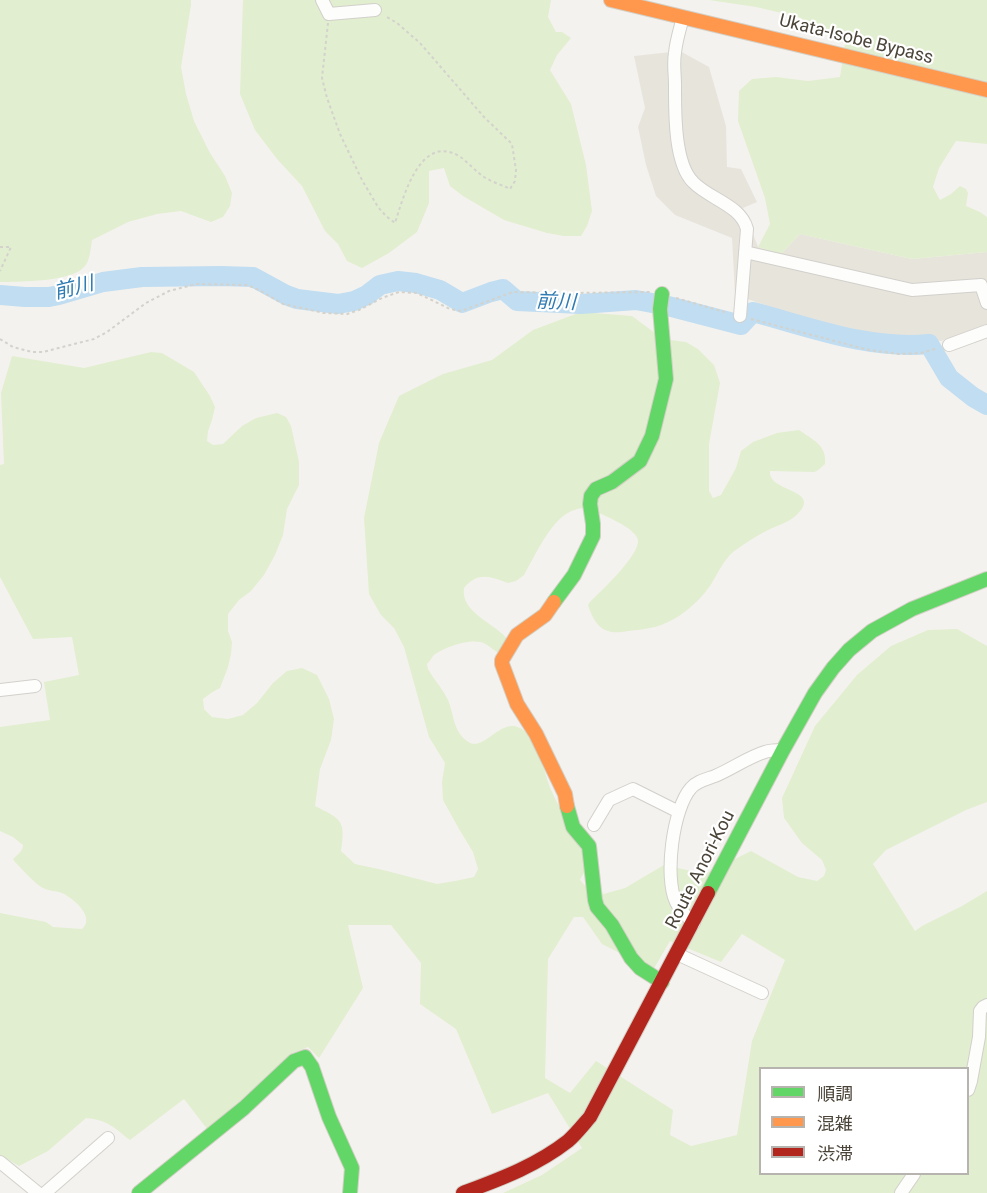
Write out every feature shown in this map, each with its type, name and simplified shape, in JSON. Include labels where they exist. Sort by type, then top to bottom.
[{"type":"main road","name":"Ukata-Isobe Bypass","points":[[611,0],[987,90]]},
{"type":"main road","points":[[661,301],[666,379],[652,436],[640,461],[612,482],[596,489],[591,496],[592,536],[573,575],[545,615],[517,635],[502,660],[502,664],[517,704],[536,734],[565,794],[573,827],[589,846],[597,907],[640,969],[662,982]]},
{"type":"main road","name":"Route Anori-Kou","points":[[463,1193],[518,1172],[539,1161],[580,1130],[597,1105],[783,750],[815,693],[849,650],[872,631],[912,609],[987,579]]},
{"type":"main road","points":[[139,1193],[244,1108],[294,1061],[306,1057],[352,1168],[350,1193]]},
{"type":"street","points":[[322,0],[329,14],[375,10]]},
{"type":"street","points":[[683,17],[674,54],[677,141],[682,163],[691,181],[742,218],[747,229],[740,316]]},
{"type":"street","points":[[745,252],[912,290],[981,285],[987,303]]},
{"type":"street","points":[[949,345],[987,331]]},
{"type":"street","points":[[0,690],[35,686]]},
{"type":"street","points":[[694,923],[675,902],[669,873],[676,817],[687,793],[692,786],[766,751],[783,750]]},
{"type":"street","points":[[594,825],[609,800],[633,789],[679,812]]},
{"type":"street","points":[[677,954],[762,993]]},
{"type":"street","points":[[969,1087],[979,1037],[980,1011],[987,1005]]},
{"type":"street","points":[[45,1193],[108,1138]]},
{"type":"street","points":[[0,1162],[38,1193]]},
{"type":"street","points":[[901,1193],[913,1175]]},
{"type":"path","points":[[329,14],[322,78],[327,98],[340,134],[362,180],[386,216],[395,223],[402,201],[420,164],[427,156],[436,152],[457,155],[484,177],[510,189],[515,181],[516,170],[512,144],[484,117],[420,43],[397,23],[375,10]]},
{"type":"path","points":[[0,247],[11,247],[0,271]]},
{"type":"path","points":[[0,339],[13,347],[32,352],[43,352],[94,339],[146,303],[169,291],[196,284],[247,285],[283,304],[324,313],[347,314],[399,292],[417,293],[450,309],[461,310],[513,292],[648,292],[661,301],[740,316]]},
{"type":"path","points":[[753,320],[869,350],[898,354],[921,353],[949,345]]},
{"type":"shaded area","points":[[680,51],[709,67],[726,126],[727,167],[741,169],[757,202],[743,208],[758,247],[781,254],[800,234],[912,259],[987,252],[987,324],[941,341],[865,334],[811,320],[735,295],[732,238],[675,215],[656,196],[646,165],[638,127],[645,108],[634,56]]},
{"type":"green space","points":[[0,0],[191,0],[181,67],[194,121],[232,193],[230,206],[223,217],[211,222],[181,211],[157,214],[128,222],[92,240],[87,263],[73,274],[51,279],[0,282]]},
{"type":"green space","points":[[243,0],[551,0],[548,17],[556,32],[562,32],[571,38],[557,55],[550,70],[571,104],[586,165],[592,211],[581,236],[547,233],[504,220],[450,186],[444,168],[429,171],[429,203],[417,232],[389,253],[362,268],[347,261],[338,244],[325,231],[302,186],[255,130],[240,94]]},
{"type":"green space","points":[[709,0],[987,0],[987,144],[956,141],[939,168],[933,187],[940,200],[960,186],[966,189],[968,193],[966,206],[987,217],[987,252],[912,259],[800,234],[781,254],[758,247],[770,224],[765,198],[738,121],[739,91],[752,79],[776,77],[808,81],[840,77],[845,44],[799,17],[756,7]]},
{"type":"green space","points":[[581,312],[632,316],[663,339],[686,342],[698,349],[714,365],[720,383],[709,444],[709,491],[713,498],[721,495],[736,468],[741,451],[753,442],[777,433],[799,430],[818,444],[825,457],[825,464],[814,472],[770,471],[775,482],[803,498],[802,509],[790,520],[759,535],[733,552],[699,599],[679,616],[655,627],[613,632],[602,628],[594,619],[588,605],[633,555],[638,540],[633,532],[623,525],[584,508],[570,512],[559,519],[542,542],[524,575],[516,581],[508,583],[490,577],[480,577],[464,588],[464,597],[473,611],[509,641],[500,652],[475,641],[455,645],[433,656],[427,664],[428,669],[446,696],[456,727],[467,741],[473,744],[479,743],[506,727],[513,726],[527,733],[537,748],[555,798],[579,841],[585,869],[580,880],[588,889],[600,895],[625,888],[664,865],[705,874],[751,851],[798,877],[817,881],[824,876],[826,870],[822,860],[802,843],[784,818],[782,798],[815,726],[857,675],[891,646],[928,630],[957,629],[987,646],[987,802],[886,850],[873,864],[915,931],[987,891],[987,1193],[503,1193],[542,1175],[582,1148],[548,1093],[492,1114],[456,1029],[420,1004],[421,963],[391,925],[348,925],[363,988],[319,1058],[308,1047],[292,1053],[208,1130],[184,1099],[130,1140],[105,1122],[86,1118],[48,1151],[19,1166],[0,1155],[0,913],[46,922],[53,927],[82,929],[86,924],[85,914],[72,899],[62,893],[43,888],[15,862],[13,859],[21,851],[23,845],[0,831],[0,727],[50,720],[44,682],[79,675],[72,637],[33,639],[0,577],[0,465],[4,464],[1,393],[12,356],[84,368],[151,352],[162,353],[194,372],[210,396],[215,407],[207,441],[213,445],[223,444],[242,426],[256,418],[277,413],[286,417],[291,426],[299,462],[299,485],[287,509],[283,535],[264,575],[228,614],[228,631],[232,642],[228,667],[220,688],[203,699],[204,709],[212,717],[228,719],[243,715],[287,671],[302,668],[317,675],[329,699],[334,719],[331,740],[320,769],[315,806],[331,814],[340,822],[343,833],[341,851],[355,864],[437,884],[474,877],[478,869],[473,852],[443,800],[442,782],[445,763],[429,737],[404,647],[394,628],[381,615],[369,594],[364,518],[379,443],[399,396],[443,374],[492,360],[533,330]],"holes":[[[574,917],[583,917],[602,944],[653,970],[670,941],[721,962],[742,934],[785,960],[752,1041],[737,1135],[691,1146],[670,1135],[673,1110],[596,1061],[570,1093],[545,1078],[548,959]]]},
{"type":"waterway","name":"前川","points":[[0,295],[49,297],[103,282],[142,277],[221,276],[253,277],[297,299],[338,304],[354,301],[380,285],[398,281],[416,283],[440,290],[462,303],[503,289],[517,301],[581,304],[636,300],[741,325],[753,312],[840,336],[884,344],[929,344],[949,378],[987,405]]},
{"type":"traffic: fast","points":[[554,602],[574,575],[593,536],[591,496],[596,489],[612,482],[640,461],[652,436],[666,379],[660,309],[662,294]]},
{"type":"traffic: fast","points":[[708,893],[783,750],[815,693],[833,668],[849,650],[872,631],[912,609],[987,579]]},
{"type":"traffic: fast","points":[[567,806],[573,827],[589,846],[597,907],[612,925],[631,958],[640,968],[662,982]]},
{"type":"traffic: fast","points":[[139,1193],[244,1108],[294,1061],[305,1057],[312,1067],[329,1117],[352,1168],[350,1193]]},
{"type":"traffic: slow","points":[[611,0],[987,90]]},
{"type":"traffic: slow","points":[[554,602],[545,615],[517,635],[502,660],[502,664],[517,704],[536,734],[565,794],[567,806]]},
{"type":"traffic: jam","points":[[463,1193],[543,1158],[568,1141],[590,1117],[708,893]]}]
